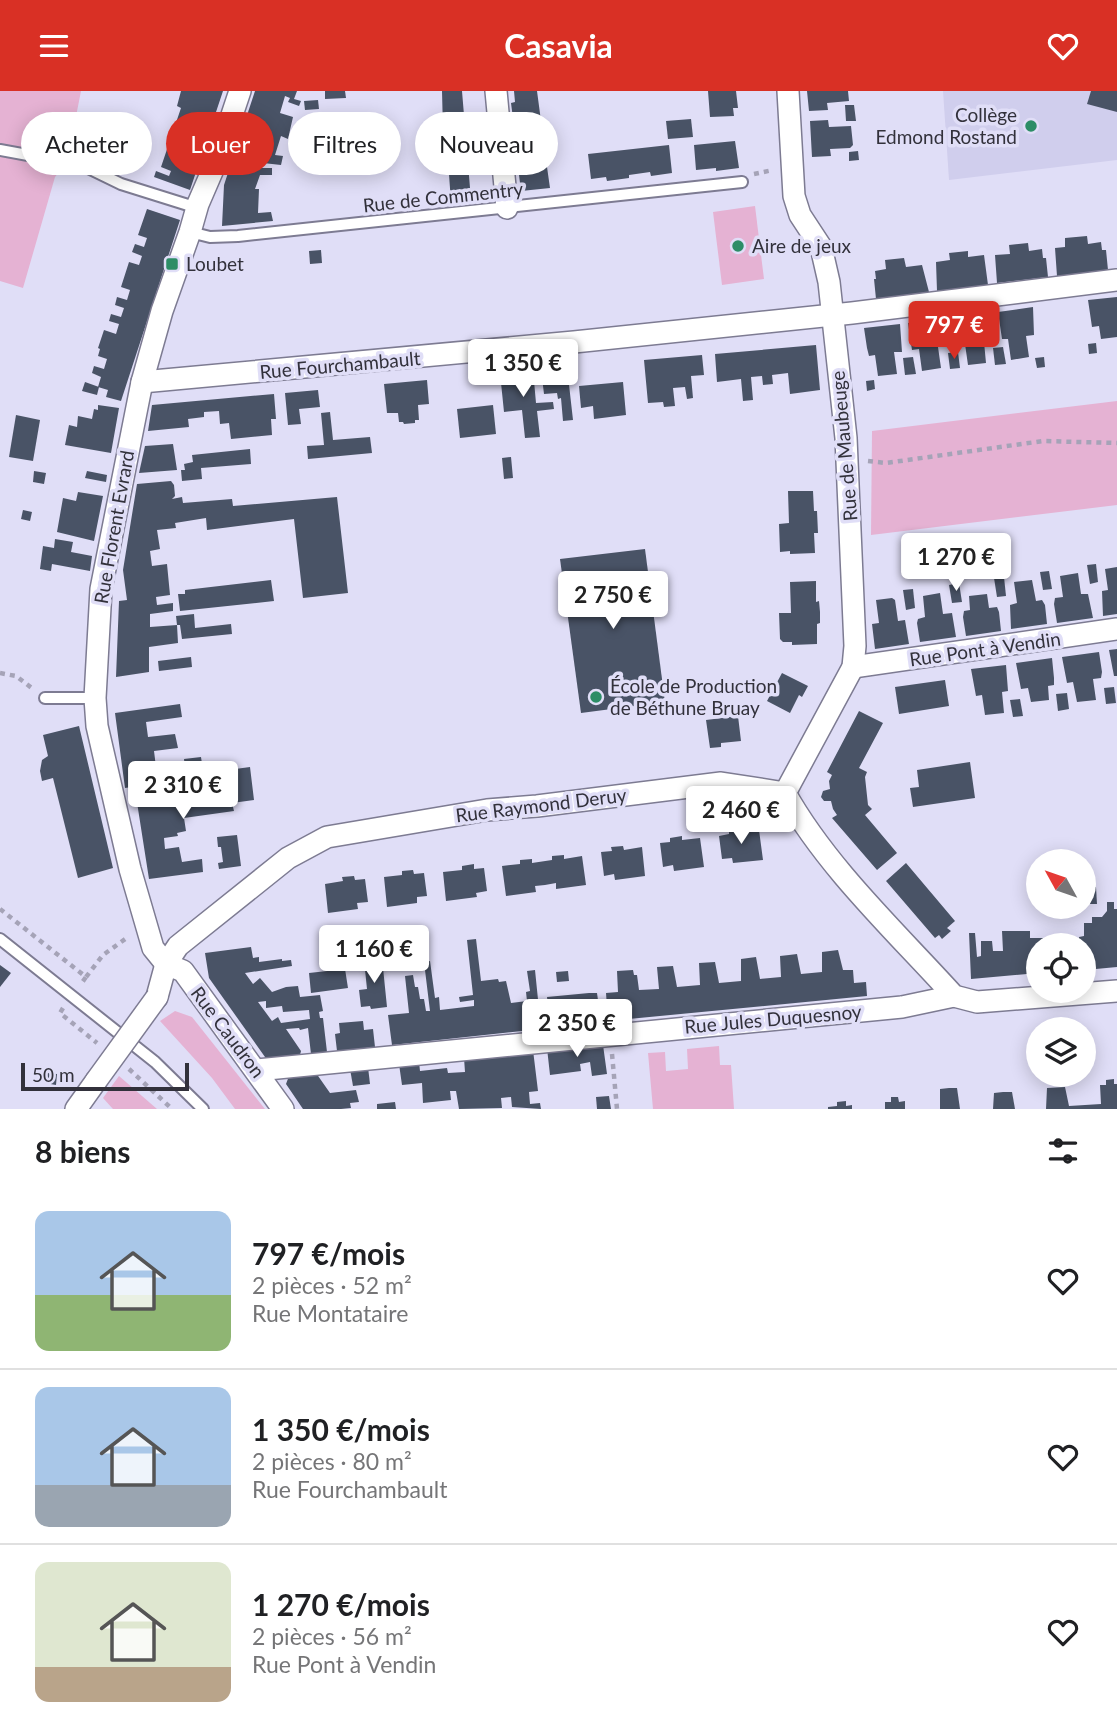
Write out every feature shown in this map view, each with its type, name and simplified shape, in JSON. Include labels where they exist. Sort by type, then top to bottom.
[{"type":"street","name":"Rue Florent Evrard","points":[[166,964],[153,948],[148,932],[130,869],[97,726],[95,698],[101,589],[142,382],[162,311],[198,204],[217,160],[240,91]]},
{"type":"street","points":[[496,91],[507,208]]},
{"type":"street","name":"Rue de Maubeuge","points":[[786,793],[853,667],[855,619],[847,458],[825,261],[821,247],[800,215],[794,196],[788,91]]},
{"type":"street","name":"Rue Fourchambault","points":[[142,382],[574,342],[831,315],[1117,280]]},
{"type":"street","name":"Rue Pont à Vendin","points":[[853,667],[1117,629]]},
{"type":"street","name":"Rue Raymond Deruy","points":[[166,964],[178,946],[278,866],[327,837],[487,810],[721,783],[786,793]]},
{"type":"street","points":[[786,793],[802,823],[856,888],[954,996],[977,1002],[1117,991]]},
{"type":"street","points":[[76,1109],[157,997],[166,964]]},
{"type":"street","name":"Rue Caudron","points":[[166,964],[183,971],[283,1109]]},
{"type":"street","name":"Rue Jules Duquesnoy","points":[[257,1070],[902,1007],[954,996]]},
{"type":"lane","points":[[0,150],[82,165],[121,184],[188,205],[198,204]]},
{"type":"lane","name":"Rue de Commentry","points":[[190,233],[210,237],[238,236],[742,182]]},
{"type":"lane","points":[[46,698],[95,698]]},
{"type":"lane","points":[[0,939],[155,1062],[203,1109]]},
{"type":"path","points":[[742,182],[756,173],[793,165]]},
{"type":"path","points":[[847,458],[886,463],[1043,441],[1117,443]]},
{"type":"path","points":[[0,673],[16,676],[46,698]]},
{"type":"path","points":[[86,977],[103,955],[129,937],[148,932]]},
{"type":"path","points":[[610,1034],[617,1109]]},
{"type":"shaded area","points":[[0,91],[81,91],[77,112],[21,112],[21,175],[57,175],[23,288],[0,281]]},
{"type":"shaded area","name":"Collège Edmond Rostand","points":[[943,91],[1117,91],[1117,160],[949,180]]},
{"type":"shaded area","name":"Aire de jeux","points":[[755,206],[764,279],[722,285],[713,212]]},
{"type":"shaded area","points":[[1117,401],[1117,505],[871,535],[872,431]]},
{"type":"shaded area","points":[[175,1011],[192,1017],[265,1109],[235,1109],[212,1078],[160,1021]]},
{"type":"shaded area","points":[[719,1046],[720,1065],[731,1065],[734,1109],[653,1109],[648,1053],[665,1052],[666,1071],[688,1069],[687,1049]]},
{"type":"shaded area","points":[[119,1076],[157,1109],[113,1109],[103,1098]]},
{"type":"building","points":[[181,91],[223,91],[216,112],[180,112],[181,108],[177,106]]},
{"type":"building","points":[[255,91],[297,91],[294,99],[301,101],[299,106],[288,102],[290,98],[285,96],[280,113],[288,115],[288,139],[281,136],[275,155],[283,156],[281,165],[274,164],[274,112],[248,112]]},
{"type":"building","points":[[325,91],[345,91],[346,98],[325,99]]},
{"type":"building","points":[[442,91],[462,91],[464,112],[443,112]]},
{"type":"building","points":[[514,91],[537,91],[540,112],[512,112],[511,103],[515,102]]},
{"type":"building","points":[[708,91],[736,91],[738,108],[733,108],[734,116],[710,117]]},
{"type":"building","points":[[807,91],[848,91],[849,101],[827,103],[828,110],[809,111]]},
{"type":"building","points":[[1091,91],[1117,91],[1117,112],[1087,104]]},
{"type":"building","points":[[318,100],[319,109],[305,110],[304,101]]},
{"type":"building","points":[[845,105],[854,105],[856,121],[846,121]]},
{"type":"building","points":[[691,119],[693,137],[668,139],[666,121]]},
{"type":"building","points":[[828,120],[829,127],[851,126],[853,145],[850,148],[830,149],[831,156],[812,157],[810,121]]},
{"type":"building","points":[[735,141],[739,168],[696,170],[694,145]]},
{"type":"building","points":[[669,145],[672,173],[651,176],[650,172],[607,181],[606,177],[591,179],[588,154]]},
{"type":"building","points":[[858,151],[859,160],[849,161],[849,152]]},
{"type":"building","points":[[166,152],[166,169],[161,167]]},
{"type":"building","points":[[156,171],[169,176],[195,175],[190,190],[154,177]]},
{"type":"building","points":[[227,175],[260,175],[255,189],[259,189],[258,213],[271,212],[273,221],[222,226],[224,185]]},
{"type":"building","points":[[449,175],[469,175],[471,200],[451,202]]},
{"type":"building","points":[[519,175],[548,175],[550,188],[521,191]]},
{"type":"building","points":[[147,209],[180,220],[121,401],[106,397],[108,390],[98,387],[101,377],[92,373],[94,366],[104,369],[107,359],[98,356],[104,330],[116,334],[119,324],[109,321],[111,314],[121,317],[124,308],[115,305],[117,297],[127,300],[130,290],[121,287],[129,262],[139,265],[142,256],[132,252],[135,244],[144,247],[147,238],[138,235]]},
{"type":"building","points":[[1087,236],[1088,244],[1101,242],[1102,250],[1106,250],[1108,270],[1057,276],[1055,248],[1065,247],[1065,238]]},
{"type":"building","points":[[1028,243],[1029,251],[1042,249],[1048,277],[997,283],[995,255],[1010,254],[1009,245]]},
{"type":"building","points":[[321,250],[322,263],[310,264],[309,251]]},
{"type":"building","points":[[968,251],[968,257],[984,255],[988,285],[937,291],[936,262],[950,260],[949,253]]},
{"type":"building","points":[[904,258],[906,267],[922,265],[929,292],[876,299],[875,271],[886,269],[885,260]]},
{"type":"building","points":[[1117,297],[1117,337],[1101,339],[1099,326],[1092,327],[1088,300]]},
{"type":"building","points":[[1033,307],[1034,335],[1026,336],[1029,357],[1011,360],[1008,339],[1002,339],[998,312]]},
{"type":"building","points":[[988,313],[990,341],[984,342],[986,363],[968,365],[965,344],[957,345],[953,317]]},
{"type":"building","points":[[944,318],[947,346],[938,347],[941,368],[922,371],[919,349],[912,350],[908,323]]},
{"type":"building","points":[[900,324],[902,352],[894,352],[897,374],[878,376],[875,355],[869,356],[864,328]]},
{"type":"building","points":[[1096,343],[1097,353],[1089,354],[1088,344]]},
{"type":"building","points":[[816,345],[820,390],[790,394],[788,373],[772,375],[773,384],[763,385],[762,376],[751,377],[753,400],[743,401],[741,379],[717,382],[715,354]]},
{"type":"building","points":[[1003,347],[1006,364],[995,365],[993,348]]},
{"type":"building","points":[[958,352],[960,368],[950,369],[948,353]]},
{"type":"building","points":[[702,355],[704,375],[691,376],[693,398],[687,399],[685,387],[673,388],[675,406],[664,407],[663,402],[648,403],[644,360]]},
{"type":"building","points":[[913,357],[916,374],[905,375],[903,358]]},
{"type":"building","points":[[1044,357],[1045,367],[1037,368],[1035,358]]},
{"type":"building","points":[[567,367],[573,420],[563,421],[561,398],[558,399],[557,393],[544,394],[541,369]]},
{"type":"building","points":[[533,370],[536,403],[553,402],[554,409],[537,411],[540,437],[525,438],[522,410],[504,412],[500,373]]},
{"type":"building","points":[[427,380],[429,404],[418,405],[419,420],[404,424],[399,422],[398,413],[387,413],[384,384]]},
{"type":"building","points":[[874,380],[875,389],[867,391],[866,381]]},
{"type":"building","points":[[85,382],[99,387],[97,395],[82,391]]},
{"type":"building","points":[[623,382],[626,415],[594,419],[593,406],[581,408],[579,386]]},
{"type":"building","points":[[318,390],[320,407],[299,409],[301,424],[288,425],[285,393]]},
{"type":"building","points":[[274,394],[276,419],[271,419],[272,435],[231,439],[229,423],[220,424],[219,411],[204,412],[204,417],[188,419],[189,427],[148,431],[152,405]]},
{"type":"building","points":[[98,405],[119,408],[111,453],[65,445],[69,425],[77,427],[78,416],[92,419],[94,409],[98,410]]},
{"type":"building","points":[[493,405],[496,434],[460,438],[457,409]]},
{"type":"building","points":[[330,412],[333,440],[370,437],[372,453],[308,459],[307,446],[324,445],[321,413]]},
{"type":"building","points":[[16,415],[40,420],[33,461],[9,457]]},
{"type":"building","points":[[173,444],[177,470],[139,473],[145,446]]},
{"type":"building","points":[[250,449],[251,464],[201,468],[202,479],[182,481],[181,470],[185,470],[184,464],[193,462],[192,455]]},
{"type":"building","points":[[511,457],[513,478],[504,479],[502,458]]},
{"type":"building","points":[[34,471],[46,473],[44,484],[33,482]]},
{"type":"building","points":[[87,471],[107,475],[106,482],[85,478]]},
{"type":"building","points":[[171,481],[175,496],[172,499],[182,497],[183,503],[232,499],[233,506],[337,497],[348,593],[303,598],[294,519],[207,530],[206,518],[175,523],[176,528],[157,530],[160,549],[150,551],[152,566],[167,564],[170,595],[156,597],[157,605],[173,603],[173,611],[150,614],[150,627],[177,625],[178,643],[149,647],[149,672],[116,677],[119,601],[127,600],[123,570],[137,484]]},
{"type":"building","points":[[788,491],[813,491],[818,533],[814,533],[815,553],[780,552],[779,524],[789,523]]},
{"type":"building","points":[[78,492],[103,496],[94,541],[57,532],[63,498],[76,501]]},
{"type":"building","points":[[23,510],[32,512],[30,521],[21,519]]},
{"type":"building","points":[[55,539],[73,542],[71,552],[92,556],[90,571],[52,564],[51,571],[40,569],[43,546],[54,548]]},
{"type":"building","points":[[645,549],[665,702],[581,713],[560,559]]},
{"type":"building","points":[[1096,564],[1098,582],[1090,584],[1087,565]]},
{"type":"building","points":[[1117,567],[1117,614],[1103,616],[1102,591],[1108,590],[1105,569]]},
{"type":"building","points":[[1049,571],[1052,589],[1043,590],[1040,572]]},
{"type":"building","points":[[1078,573],[1081,594],[1088,594],[1093,618],[1057,623],[1055,598],[1063,597],[1060,576]]},
{"type":"building","points":[[1004,577],[1006,596],[997,597],[994,578]]},
{"type":"building","points":[[271,580],[274,601],[180,611],[178,594],[185,594],[185,590]]},
{"type":"building","points":[[1032,580],[1036,601],[1042,600],[1045,605],[1047,624],[1011,629],[1010,605],[1017,603],[1014,582]]},
{"type":"building","points":[[816,581],[816,602],[819,601],[820,612],[817,644],[792,645],[792,642],[783,642],[780,639],[779,613],[791,613],[790,582]]},
{"type":"building","points":[[959,583],[962,602],[952,603],[949,585]]},
{"type":"building","points":[[913,589],[915,608],[906,610],[903,590]]},
{"type":"building","points":[[940,593],[943,614],[952,613],[956,637],[920,642],[917,623],[918,619],[925,617],[923,596]]},
{"type":"building","points":[[987,594],[989,608],[997,607],[999,612],[1001,631],[966,636],[963,617],[964,611],[970,610],[969,596]]},
{"type":"building","points":[[876,600],[895,600],[898,621],[905,620],[909,644],[875,649],[872,624],[879,623]]},
{"type":"building","points":[[194,614],[195,628],[231,624],[232,634],[182,639],[176,616]]},
{"type":"building","points":[[1117,649],[1117,676],[1114,676],[1109,650]]},
{"type":"building","points":[[1099,652],[1101,678],[1093,679],[1096,700],[1077,702],[1073,682],[1067,683],[1062,657]]},
{"type":"building","points":[[191,657],[192,667],[159,671],[158,661]]},
{"type":"building","points":[[1052,658],[1054,685],[1048,686],[1049,700],[1031,702],[1028,688],[1021,689],[1016,663]]},
{"type":"building","points":[[1006,665],[1008,691],[1002,692],[1004,713],[985,715],[982,695],[976,696],[971,669]]},
{"type":"building","points":[[782,673],[808,686],[802,697],[799,695],[790,713],[767,701]]},
{"type":"building","points":[[945,680],[949,706],[899,714],[895,687]]},
{"type":"building","points":[[1114,687],[1116,703],[1106,704],[1104,688]]},
{"type":"building","points":[[1067,693],[1069,709],[1058,711],[1056,694]]},
{"type":"building","points":[[1020,699],[1023,716],[1013,717],[1010,700]]},
{"type":"building","points":[[180,704],[182,717],[146,722],[148,737],[175,734],[178,748],[154,751],[158,783],[125,788],[115,713]]},
{"type":"building","points":[[859,711],[883,723],[859,768],[867,772],[865,777],[868,805],[872,809],[865,815],[897,853],[877,870],[832,818],[837,815],[831,801],[824,801],[821,797],[823,791],[830,789],[829,781],[832,775],[827,772]]},
{"type":"building","points":[[738,716],[741,741],[721,743],[721,747],[710,748],[706,720]]},
{"type":"building","points":[[79,726],[113,868],[78,878],[53,778],[42,781],[40,771],[42,760],[48,756],[43,735]]},
{"type":"building","points":[[201,757],[204,777],[186,779],[184,759]]},
{"type":"building","points":[[970,762],[975,798],[913,807],[910,788],[919,787],[917,770]]},
{"type":"building","points":[[250,767],[254,800],[232,803],[234,811],[184,818],[186,831],[177,833],[178,836],[164,838],[165,849],[179,847],[182,862],[202,859],[203,872],[149,879],[136,796],[200,787],[201,796],[231,792],[228,770]]},
{"type":"building","points":[[741,829],[741,833],[759,830],[763,860],[733,863],[732,858],[722,859],[719,836]]},
{"type":"building","points":[[237,835],[241,866],[219,869],[218,863],[223,862],[217,837]]},
{"type":"building","points":[[682,836],[682,840],[700,838],[704,867],[674,871],[673,865],[663,867],[660,843]]},
{"type":"building","points":[[623,846],[624,850],[642,847],[645,876],[615,880],[614,874],[604,876],[601,852],[612,851],[611,847]]},
{"type":"building","points":[[564,855],[564,859],[582,856],[586,885],[556,889],[556,883],[535,886],[536,892],[506,896],[502,866],[520,864],[520,860],[532,859],[532,863],[552,860],[552,856]]},
{"type":"building","points":[[906,863],[955,921],[947,928],[951,931],[942,939],[939,935],[935,938],[886,881]]},
{"type":"building","points":[[474,864],[474,869],[484,868],[487,891],[476,893],[477,897],[446,901],[443,872],[462,870],[462,866]]},
{"type":"building","points":[[413,870],[414,874],[424,873],[427,896],[417,897],[417,903],[387,907],[384,877],[402,875],[402,871]]},
{"type":"building","points":[[354,876],[355,880],[365,879],[368,902],[357,903],[358,909],[328,913],[325,884],[343,881],[342,877]]},
{"type":"building","points":[[1107,902],[1114,902],[1114,909],[1117,909],[1117,967],[1096,969],[1096,933],[1084,933],[1084,923],[1092,923],[1092,919],[1102,917],[1107,911]]},
{"type":"building","points":[[1002,931],[1030,931],[1026,933],[1026,974],[971,979],[969,933],[975,933],[977,957],[981,956],[981,941],[992,941],[993,951],[1003,951]]},
{"type":"building","points":[[476,939],[481,981],[506,981],[511,1003],[527,1001],[526,992],[530,991],[527,971],[535,970],[541,1029],[392,1045],[388,1015],[409,1013],[405,976],[413,975],[420,999],[424,999],[426,1011],[430,1011],[424,962],[430,961],[435,998],[439,997],[440,1010],[474,1006],[474,1000],[460,1002],[459,997],[473,995],[467,940]]},
{"type":"building","points":[[251,947],[253,958],[259,957],[259,962],[291,960],[292,966],[245,973],[253,984],[260,978],[272,992],[298,986],[300,997],[320,995],[323,1011],[319,1012],[320,1018],[323,1018],[327,1052],[311,1054],[308,1028],[286,1029],[301,1051],[300,1055],[268,1059],[265,1057],[209,978],[205,953]],"holes":[[[266,1001],[266,1008],[282,1006],[283,1012],[309,1010],[310,1019],[281,1023],[278,1017],[272,1021],[258,1002]]]},
{"type":"building","points":[[838,950],[843,970],[853,970],[854,983],[866,982],[867,996],[608,1021],[606,993],[618,992],[617,971],[633,970],[634,975],[637,975],[639,990],[659,989],[657,967],[673,966],[677,987],[700,985],[699,963],[715,962],[719,983],[741,981],[741,959],[756,957],[760,979],[781,977],[780,956],[797,954],[801,974],[822,972],[822,952]]},
{"type":"building","points":[[382,958],[387,1007],[361,1007],[359,990],[367,989],[364,960]]},
{"type":"building","points":[[0,965],[11,973],[0,987]]},
{"type":"building","points":[[345,969],[348,988],[311,993],[309,973]]},
{"type":"building","points":[[568,971],[569,981],[557,982],[556,972]]},
{"type":"building","points":[[597,993],[601,1022],[551,1028],[547,997]]},
{"type":"building","points":[[363,1021],[364,1030],[373,1029],[375,1047],[337,1051],[335,1034],[340,1033],[339,1023]]},
{"type":"building","points":[[603,1045],[607,1074],[592,1076],[590,1062],[580,1064],[581,1071],[550,1075],[547,1048]]},
{"type":"building","points":[[533,1050],[538,1091],[529,1092],[530,1104],[540,1103],[541,1109],[512,1107],[511,1097],[501,1098],[502,1108],[459,1109],[456,1091],[450,1091],[451,1100],[423,1103],[422,1083],[402,1085],[399,1064],[419,1062],[420,1071],[447,1068],[448,1073],[465,1072],[464,1058]]},
{"type":"building","points":[[368,1067],[370,1084],[353,1086],[350,1069]]},
{"type":"building","points":[[47,1073],[57,1074],[56,1085],[45,1083]]},
{"type":"building","points":[[316,1073],[330,1093],[356,1090],[359,1102],[350,1103],[351,1108],[303,1109],[286,1084],[289,1076]]},
{"type":"building","points":[[1114,1079],[1114,1084],[1117,1084],[1117,1109],[1046,1109],[1047,1088],[1065,1087],[1069,1106],[1101,1104],[1100,1085],[1106,1085],[1106,1080]]},
{"type":"building","points":[[957,1088],[960,1109],[940,1109],[940,1089]]},
{"type":"building","points":[[1012,1092],[1015,1109],[993,1109],[994,1093]]},
{"type":"building","points":[[609,1096],[611,1109],[597,1109],[596,1097]]},
{"type":"building","points":[[891,1097],[898,1097],[899,1102],[905,1101],[905,1109],[885,1109],[885,1102],[891,1102]]},
{"type":"building","points":[[846,1101],[846,1106],[852,1105],[852,1109],[828,1109],[837,1106],[837,1102]]},
{"type":"building","points":[[395,1102],[396,1109],[377,1109],[377,1104]]},
{"type":"place","name":"Collège Edmond Rostand","points":[[1031,126]]},
{"type":"place","name":"Aire de jeux","points":[[738,246]]},
{"type":"place","name":"Loubet","points":[[172,264]]},
{"type":"place","name":"École de Production de Béthune Bruay","points":[[596,697]]}]
